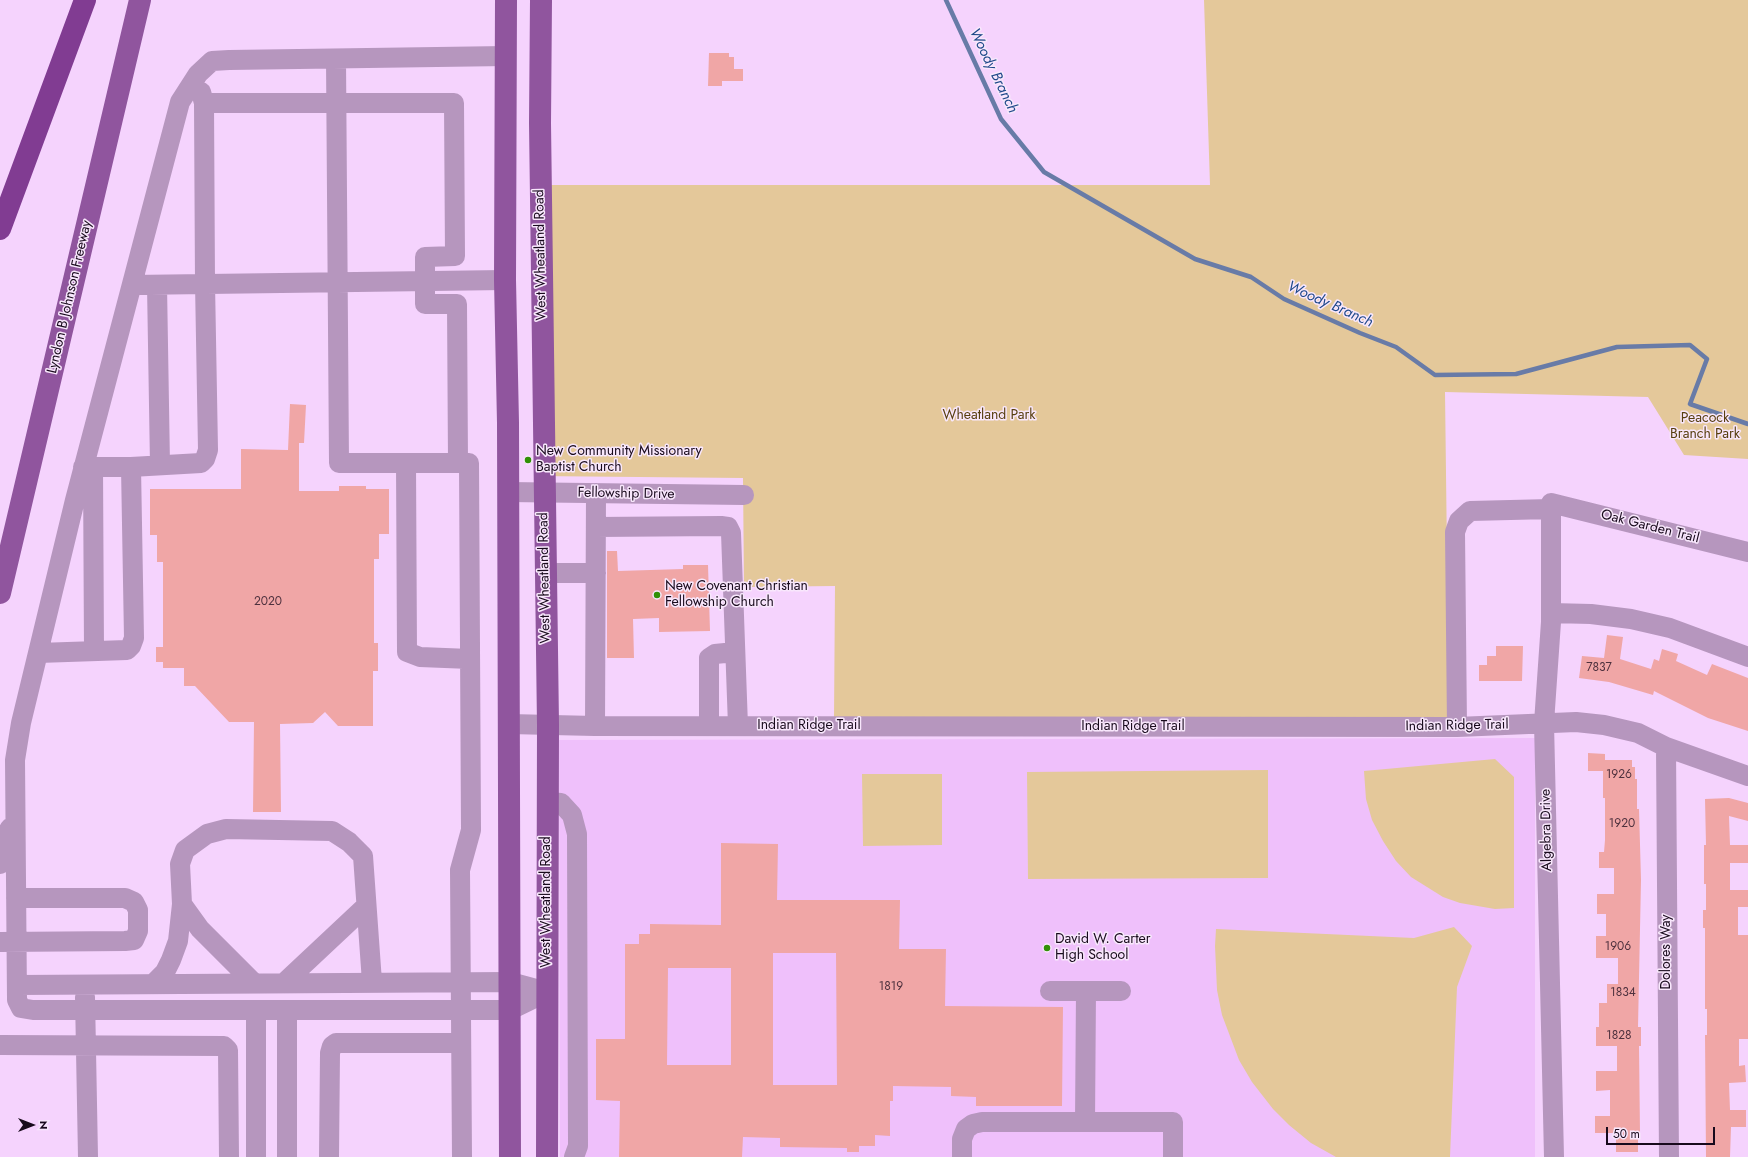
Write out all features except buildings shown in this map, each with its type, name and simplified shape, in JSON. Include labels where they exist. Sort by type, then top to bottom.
[{"type":"highway","points":[[0,229],[85,0]]},
{"type":"main road","name":"Lyndon B Johnson Freeway","points":[[0,594],[140,0]]},
{"type":"main road","points":[[506,0],[505,280],[508,492],[510,1157]]},
{"type":"main road","name":"West Wheatland Road","points":[[541,0],[540,123],[548,725],[547,1157]]},
{"type":"main road","points":[[506,56],[541,57]]},
{"type":"street","points":[[506,56],[212,61],[198,74],[180,102],[132,285],[88,467],[38,653],[21,723],[15,760],[16,898],[8,942],[17,985],[17,1000],[21,1008],[33,1010],[510,1010],[547,992]]},
{"type":"street","points":[[336,59],[339,462],[470,462],[471,830],[460,870],[462,1157]]},
{"type":"street","points":[[88,467],[131,467],[201,463],[205,459],[208,450],[204,283],[204,104],[198,74]]},
{"type":"street","points":[[204,104],[454,104],[455,256],[425,257],[425,304],[457,304],[458,462]]},
{"type":"street","points":[[132,285],[505,280]]},
{"type":"street","points":[[157,285],[160,465]]},
{"type":"street","points":[[406,463],[407,652],[420,656],[470,659]]},
{"type":"street","points":[[88,467],[94,651]]},
{"type":"street","points":[[38,653],[127,650],[131,646],[134,638],[131,467]]},
{"type":"street","name":"Fellowship Drive","points":[[508,492],[744,495]]},
{"type":"street","points":[[595,726],[596,493]]},
{"type":"street","name":"Oak Garden Trail","points":[[1457,727],[1455,532],[1459,521],[1470,511],[1551,506],[1748,552]]},
{"type":"street","name":"Algebra Drive","points":[[1551,506],[1551,613],[1544,723],[1554,1157]]},
{"type":"street","points":[[596,527],[728,527],[732,533],[738,726]]},
{"type":"street","points":[[545,573],[596,574]]},
{"type":"street","points":[[1551,613],[1591,614],[1639,621],[1670,628],[1748,656]]},
{"type":"street","points":[[709,726],[709,658],[716,654],[735,652]]},
{"type":"street","name":"Indian Ridge Trail","points":[[509,724],[595,726],[1457,727],[1576,722],[1604,725],[1638,733],[1666,747],[1748,776]]},
{"type":"street","name":"Dolores Way","points":[[1666,747],[1668,1157]]},
{"type":"street","points":[[548,802],[561,803],[572,815],[577,834],[578,1146],[574,1157]]},
{"type":"street","points":[[0,864],[5,836],[16,820]]},
{"type":"street","points":[[154,983],[164,972],[176,947],[182,904],[180,864],[185,850],[207,834],[226,829],[332,831],[349,842],[363,856],[365,907],[372,982]]},
{"type":"street","points":[[8,942],[125,941],[134,940],[138,931],[138,910],[134,902],[125,898],[16,898]]},
{"type":"street","points":[[182,904],[200,929],[254,983]]},
{"type":"street","points":[[284,982],[365,907]]},
{"type":"street","points":[[17,985],[284,982],[510,982],[547,992]]},
{"type":"street","points":[[85,984],[88,1157]]},
{"type":"street","points":[[1050,991],[1121,991]]},
{"type":"street","points":[[1085,1122],[1086,991]]},
{"type":"street","points":[[256,1010],[256,1157]]},
{"type":"street","points":[[287,1010],[287,1157]]},
{"type":"street","points":[[329,1157],[330,1053],[332,1046],[336,1044],[461,1043]]},
{"type":"street","points":[[0,1045],[86,1044],[224,1046],[228,1050],[229,1157]]},
{"type":"street","points":[[962,1157],[962,1139],[966,1129],[978,1123],[1085,1122],[1173,1122],[1173,1157]]},
{"type":"shaded area","name":"David W. Carter High School","points":[[1535,738],[1535,1157],[560,1157],[559,740]]},
{"type":"green space","name":"Wheatland Park","points":[[1204,0],[1748,0],[1748,459],[1684,455],[1648,397],[1445,392],[1449,718],[834,718],[835,586],[744,587],[743,478],[535,476],[533,185],[1210,185]]},
{"type":"green space","points":[[1495,759],[1514,777],[1514,908],[1495,909],[1460,903],[1443,897],[1411,877],[1396,861],[1383,841],[1372,820],[1366,799],[1364,771]]},
{"type":"green space","points":[[1268,770],[1268,878],[1028,879],[1027,772]]},
{"type":"green space","points":[[862,774],[942,774],[942,845],[863,846]]},
{"type":"green space","points":[[1454,927],[1472,946],[1457,987],[1450,1157],[1336,1157],[1311,1143],[1289,1125],[1273,1109],[1252,1082],[1239,1060],[1222,1015],[1217,990],[1215,946],[1216,929],[1414,938]]},
{"type":"waterway","name":"Woody Branch","points":[[946,0],[1001,119],[1044,172],[1195,259],[1251,277],[1284,299],[1360,333],[1396,347],[1435,375],[1516,374],[1617,347],[1690,345],[1707,359],[1690,404],[1748,424]]},
{"type":"place","name":"New Community Missionary Baptist Church","points":[[528,460]]},
{"type":"place","name":"New Covenant Christian Fellowship Church","points":[[657,595]]},
{"type":"place","name":"David W. Carter High School","points":[[1047,948]]},
{"type":"park label","name":"Peacock Branch Park","points":[[1705,428]]}]
